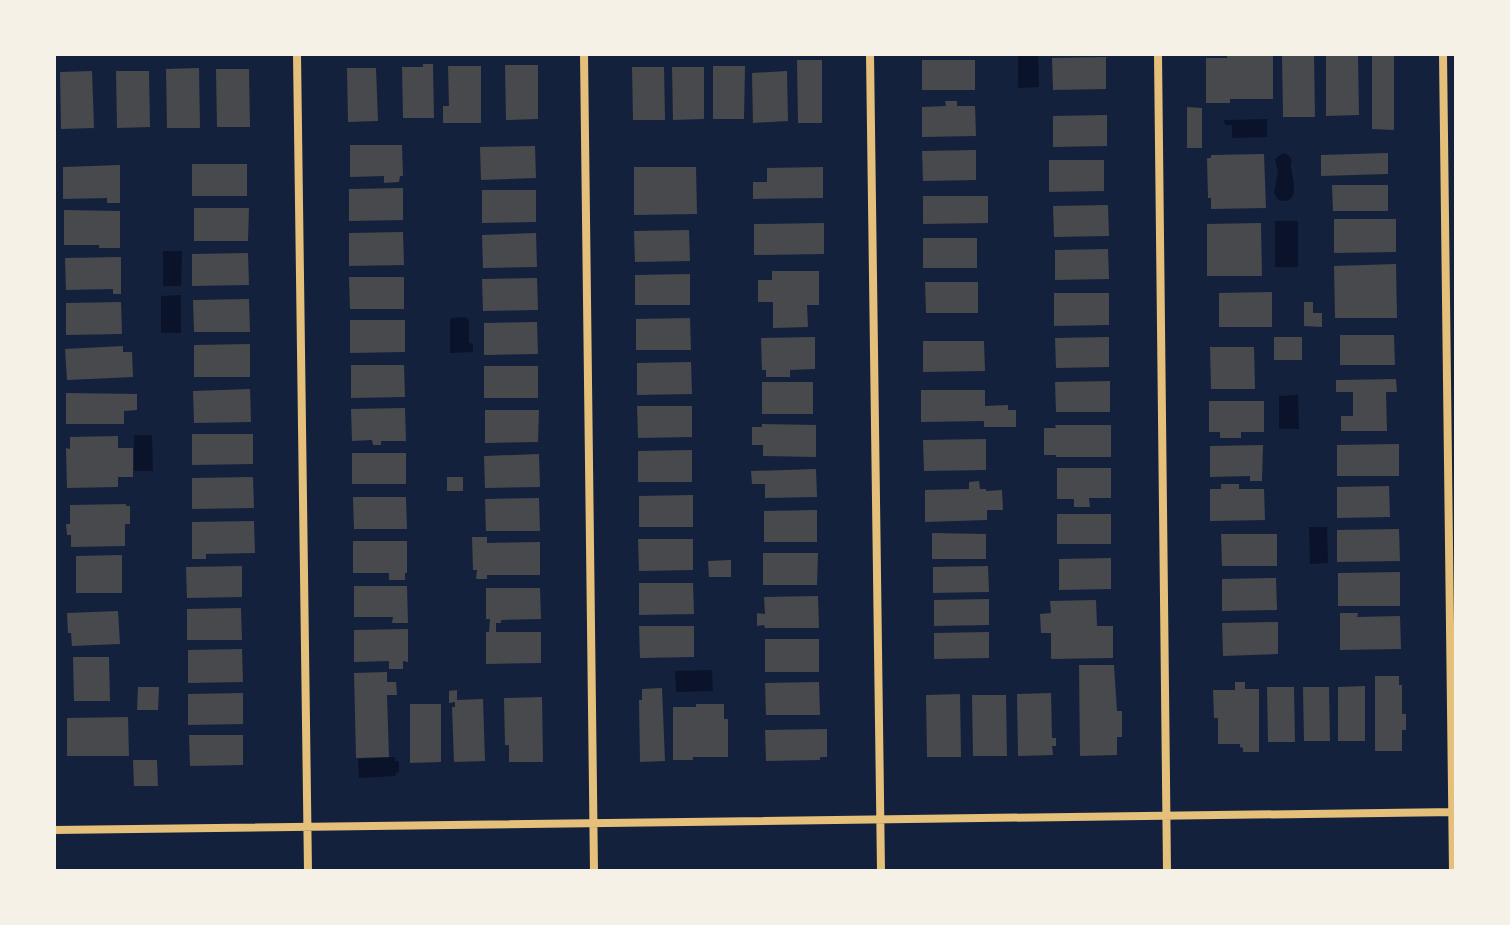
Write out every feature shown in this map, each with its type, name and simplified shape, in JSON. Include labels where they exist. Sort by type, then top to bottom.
[{"type":"street","points":[[297,54],[308,871]]},
{"type":"street","points":[[584,54],[594,871]]},
{"type":"street","points":[[870,54],[881,871]]},
{"type":"street","points":[[1158,54],[1167,871]]},
{"type":"street","points":[[1443,54],[1453,871]]},
{"type":"street","points":[[54,830],[1454,812]]},
{"type":"water","points":[[1018,54],[1038,54],[1039,87],[1018,88]]},
{"type":"water","points":[[1267,119],[1267,137],[1232,138],[1232,125],[1225,125],[1224,120]]},
{"type":"water","points":[[1283,153],[1291,159],[1294,185],[1293,196],[1285,201],[1278,200],[1274,193],[1278,172],[1275,159]]},
{"type":"water","points":[[1275,221],[1298,221],[1298,267],[1275,267]]},
{"type":"water","points":[[163,251],[182,251],[181,286],[163,286]]},
{"type":"water","points":[[181,295],[181,333],[161,333],[161,296]]},
{"type":"water","points":[[465,317],[469,320],[469,343],[473,344],[473,352],[450,353],[450,320]]},
{"type":"water","points":[[1298,395],[1299,429],[1279,429],[1279,396]]},
{"type":"water","points":[[134,435],[152,435],[153,471],[134,471]]},
{"type":"water","points":[[1309,527],[1327,527],[1328,563],[1310,564]]},
{"type":"water","points":[[712,670],[713,691],[676,692],[675,671]]},
{"type":"water","points":[[395,757],[395,761],[399,761],[396,776],[359,778],[358,759]]},
{"type":"building","points":[[1372,54],[1394,54],[1394,130],[1372,129]]},
{"type":"building","points":[[1227,55],[1273,55],[1273,99],[1230,99],[1230,103],[1206,103],[1206,58],[1227,58]]},
{"type":"building","points":[[1282,55],[1314,55],[1315,117],[1283,117]]},
{"type":"building","points":[[1326,55],[1358,55],[1359,115],[1326,116]]},
{"type":"building","points":[[1106,57],[1106,89],[1053,90],[1052,58]]},
{"type":"building","points":[[797,60],[822,60],[822,123],[798,123]]},
{"type":"building","points":[[922,60],[975,60],[975,90],[922,90]]},
{"type":"building","points":[[423,64],[433,64],[434,118],[403,118],[402,67],[423,67]]},
{"type":"building","points":[[505,65],[538,65],[538,119],[506,120]]},
{"type":"building","points":[[448,66],[481,66],[481,123],[443,123],[443,106],[449,106]]},
{"type":"building","points":[[713,66],[745,66],[744,119],[713,119]]},
{"type":"building","points":[[632,67],[664,67],[665,120],[633,120]]},
{"type":"building","points":[[672,67],[704,67],[704,119],[673,120]]},
{"type":"building","points":[[199,68],[200,128],[167,128],[166,69]]},
{"type":"building","points":[[347,68],[376,68],[378,121],[348,122]]},
{"type":"building","points":[[216,69],[249,69],[250,127],[217,127]]},
{"type":"building","points":[[92,71],[94,128],[61,129],[60,72]]},
{"type":"building","points":[[116,71],[149,71],[150,127],[117,128]]},
{"type":"building","points":[[787,71],[788,121],[753,123],[752,73]]},
{"type":"building","points":[[945,101],[957,101],[957,106],[975,106],[976,136],[922,137],[922,107],[946,106]]},
{"type":"building","points":[[1187,107],[1202,108],[1202,148],[1187,148]]},
{"type":"building","points":[[1107,115],[1107,146],[1053,147],[1053,116]]},
{"type":"building","points":[[350,145],[402,145],[403,176],[400,176],[399,182],[384,183],[384,176],[350,177]]},
{"type":"building","points":[[535,146],[536,178],[481,180],[480,147]]},
{"type":"building","points":[[976,150],[976,180],[923,181],[922,151]]},
{"type":"building","points":[[1388,153],[1388,174],[1321,176],[1321,155]]},
{"type":"building","points":[[1264,154],[1266,208],[1211,209],[1207,158],[1211,155]]},
{"type":"building","points":[[1049,160],[1104,160],[1104,191],[1049,192]]},
{"type":"building","points":[[192,164],[247,164],[247,196],[192,196]]},
{"type":"building","points":[[120,165],[120,203],[107,203],[107,198],[63,199],[63,167]]},
{"type":"building","points":[[634,167],[696,167],[697,214],[634,215]]},
{"type":"building","points":[[823,167],[823,198],[753,199],[753,182],[767,182],[767,168]]},
{"type":"building","points":[[1332,185],[1388,185],[1388,211],[1333,211]]},
{"type":"building","points":[[403,188],[403,220],[349,221],[349,189]]},
{"type":"building","points":[[482,190],[536,190],[536,222],[482,223]]},
{"type":"building","points":[[923,196],[988,196],[988,223],[923,224]]},
{"type":"building","points":[[1108,205],[1109,236],[1054,237],[1053,206]]},
{"type":"building","points":[[194,208],[249,208],[248,241],[194,241]]},
{"type":"building","points":[[64,210],[120,211],[120,248],[64,245]]},
{"type":"building","points":[[1334,219],[1396,219],[1396,252],[1334,253]]},
{"type":"building","points":[[824,223],[824,254],[754,255],[754,224]]},
{"type":"building","points":[[1261,223],[1262,276],[1207,276],[1207,224]]},
{"type":"building","points":[[689,230],[690,261],[635,262],[634,231]]},
{"type":"building","points":[[403,232],[404,265],[349,266],[349,233]]},
{"type":"building","points":[[536,233],[537,267],[483,268],[482,235]]},
{"type":"building","points":[[923,238],[977,238],[977,268],[923,268]]},
{"type":"building","points":[[1108,249],[1109,279],[1055,280],[1055,250]]},
{"type":"building","points":[[248,253],[249,285],[192,286],[192,254]]},
{"type":"building","points":[[121,257],[121,294],[113,294],[113,289],[66,290],[65,258]]},
{"type":"building","points":[[1396,264],[1397,318],[1335,318],[1334,266]]},
{"type":"building","points":[[772,271],[819,271],[819,305],[807,305],[808,327],[773,328],[773,302],[758,302],[758,280],[772,280]]},
{"type":"building","points":[[690,274],[690,305],[635,305],[635,275]]},
{"type":"building","points":[[349,277],[404,277],[404,309],[350,309]]},
{"type":"building","points":[[537,278],[538,310],[483,311],[482,279]]},
{"type":"building","points":[[925,282],[978,282],[978,313],[926,313]]},
{"type":"building","points":[[1272,292],[1272,327],[1219,327],[1219,293]]},
{"type":"building","points":[[1054,293],[1109,293],[1109,325],[1054,326]]},
{"type":"building","points":[[249,299],[250,332],[194,332],[193,300]]},
{"type":"building","points":[[121,302],[122,334],[66,335],[66,303]]},
{"type":"building","points":[[1304,302],[1313,302],[1313,313],[1322,313],[1322,327],[1304,326]]},
{"type":"building","points":[[690,318],[691,350],[636,350],[636,319]]},
{"type":"building","points":[[350,320],[405,320],[405,352],[350,353]]},
{"type":"building","points":[[537,322],[538,354],[484,355],[484,323]]},
{"type":"building","points":[[1340,335],[1394,335],[1395,365],[1340,365]]},
{"type":"building","points":[[815,337],[815,369],[790,370],[790,377],[766,377],[766,370],[762,370],[761,338]]},
{"type":"building","points":[[1109,337],[1109,367],[1056,368],[1055,338]]},
{"type":"building","points":[[1274,337],[1302,337],[1302,360],[1274,360]]},
{"type":"building","points":[[923,341],[984,341],[985,371],[923,372]]},
{"type":"building","points":[[250,344],[250,377],[194,377],[194,345]]},
{"type":"building","points":[[123,346],[123,352],[132,352],[133,377],[67,380],[65,349]]},
{"type":"building","points":[[1210,347],[1254,347],[1255,389],[1211,389]]},
{"type":"building","points":[[691,362],[692,394],[637,395],[637,363]]},
{"type":"building","points":[[351,365],[404,365],[405,397],[351,398]]},
{"type":"building","points":[[484,366],[538,366],[538,398],[484,398]]},
{"type":"building","points":[[1396,379],[1397,392],[1386,392],[1387,431],[1341,431],[1341,416],[1353,416],[1353,392],[1336,392],[1336,380]]},
{"type":"building","points":[[1110,381],[1110,412],[1056,412],[1055,382]]},
{"type":"building","points":[[762,382],[813,382],[813,414],[762,414]]},
{"type":"building","points":[[250,389],[251,422],[194,423],[193,391]]},
{"type":"building","points":[[921,390],[985,390],[985,406],[1008,405],[1008,410],[1016,410],[1016,427],[984,427],[984,421],[921,422]]},
{"type":"building","points":[[66,393],[137,394],[137,410],[124,411],[124,424],[66,424]]},
{"type":"building","points":[[1209,401],[1264,401],[1264,432],[1241,432],[1241,438],[1220,438],[1220,432],[1209,432]]},
{"type":"building","points":[[637,406],[692,406],[692,437],[638,438]]},
{"type":"building","points":[[405,408],[406,441],[381,441],[381,445],[373,445],[372,440],[352,441],[351,409]]},
{"type":"building","points":[[485,410],[539,410],[538,442],[485,443]]},
{"type":"building","points":[[762,424],[816,425],[816,457],[763,456],[763,445],[752,445],[752,427],[762,427]]},
{"type":"building","points":[[1055,425],[1111,425],[1111,457],[1044,455],[1044,428],[1056,428]]},
{"type":"building","points":[[192,434],[253,434],[253,464],[192,465]]},
{"type":"building","points":[[118,436],[118,448],[133,448],[133,477],[118,477],[118,487],[67,488],[66,448],[70,449],[70,437]]},
{"type":"building","points":[[986,439],[986,470],[924,471],[923,440]]},
{"type":"building","points":[[1399,444],[1399,476],[1337,476],[1337,445]]},
{"type":"building","points":[[1263,445],[1262,481],[1250,481],[1250,476],[1210,477],[1210,446]]},
{"type":"building","points":[[692,450],[692,482],[638,482],[638,451]]},
{"type":"building","points":[[352,453],[406,453],[406,484],[352,484]]},
{"type":"building","points":[[539,454],[540,487],[485,488],[484,456]]},
{"type":"building","points":[[1057,468],[1111,468],[1111,498],[1089,498],[1090,507],[1074,507],[1074,499],[1057,499]]},
{"type":"building","points":[[816,469],[817,497],[765,498],[765,484],[752,484],[751,471]]},
{"type":"building","points":[[253,477],[254,508],[192,509],[192,478]]},
{"type":"building","points":[[447,477],[463,477],[463,491],[447,491]]},
{"type":"building","points":[[979,481],[980,489],[1002,490],[1003,510],[987,510],[987,520],[925,522],[925,490],[969,489],[969,482]]},
{"type":"building","points":[[1221,484],[1239,484],[1239,489],[1264,489],[1265,520],[1210,521],[1210,489],[1221,489]]},
{"type":"building","points":[[1389,486],[1390,517],[1337,518],[1337,487]]},
{"type":"building","points":[[693,495],[693,527],[639,527],[639,496]]},
{"type":"building","points":[[353,497],[406,497],[407,529],[354,529]]},
{"type":"building","points":[[539,498],[540,531],[486,531],[485,499]]},
{"type":"building","points":[[70,505],[130,506],[130,524],[125,524],[125,546],[71,547],[71,535],[67,535],[66,524],[70,524]]},
{"type":"building","points":[[817,510],[817,542],[764,542],[764,511]]},
{"type":"building","points":[[1057,514],[1111,514],[1111,544],[1057,544]]},
{"type":"building","points":[[254,521],[255,553],[206,554],[206,559],[192,559],[192,522]]},
{"type":"building","points":[[1399,529],[1400,561],[1337,562],[1337,530]]},
{"type":"building","points":[[932,533],[986,534],[986,559],[932,559]]},
{"type":"building","points":[[1221,534],[1277,534],[1277,566],[1222,566]]},
{"type":"building","points":[[472,537],[487,537],[487,543],[540,542],[540,575],[487,575],[487,579],[476,579]]},
{"type":"building","points":[[638,539],[693,539],[693,570],[639,571]]},
{"type":"building","points":[[353,541],[407,541],[405,580],[389,580],[389,573],[353,573]]},
{"type":"building","points":[[763,553],[818,553],[817,585],[763,585]]},
{"type":"building","points":[[122,555],[122,593],[76,593],[76,556]]},
{"type":"building","points":[[1111,558],[1111,589],[1059,590],[1059,559]]},
{"type":"building","points":[[731,560],[731,577],[709,577],[708,561]]},
{"type":"building","points":[[242,566],[242,597],[187,598],[186,567]]},
{"type":"building","points":[[988,566],[989,592],[933,593],[933,567]]},
{"type":"building","points":[[1400,572],[1400,606],[1338,606],[1338,573]]},
{"type":"building","points":[[1276,578],[1277,610],[1222,611],[1222,579]]},
{"type":"building","points":[[639,583],[693,583],[694,614],[639,615]]},
{"type":"building","points":[[354,586],[407,586],[408,623],[392,623],[393,617],[354,617]]},
{"type":"building","points":[[486,588],[540,588],[541,619],[501,620],[501,623],[496,623],[496,632],[541,632],[541,663],[486,664],[486,632],[489,632],[490,619],[486,619]]},
{"type":"building","points":[[818,596],[819,628],[757,626],[757,613],[765,614],[764,597]]},
{"type":"building","points":[[989,599],[989,625],[934,626],[934,600]]},
{"type":"building","points":[[1096,600],[1097,626],[1113,626],[1113,658],[1051,659],[1051,633],[1041,633],[1040,614],[1051,613],[1050,601]]},
{"type":"building","points":[[241,608],[242,640],[187,640],[187,609]]},
{"type":"building","points":[[118,611],[120,644],[72,646],[67,613]]},
{"type":"building","points":[[1340,613],[1358,613],[1357,617],[1400,616],[1401,649],[1340,650]]},
{"type":"building","points":[[1278,622],[1278,654],[1223,656],[1222,623]]},
{"type":"building","points":[[639,626],[694,626],[694,657],[640,658]]},
{"type":"building","points":[[408,629],[408,662],[403,661],[403,669],[389,669],[389,661],[354,662],[354,630]]},
{"type":"building","points":[[989,632],[989,658],[934,659],[934,633]]},
{"type":"building","points":[[765,639],[819,639],[819,672],[765,672]]},
{"type":"building","points":[[242,649],[243,682],[188,683],[188,650]]},
{"type":"building","points":[[73,657],[109,657],[110,701],[74,701]]},
{"type":"building","points":[[1079,665],[1114,665],[1117,711],[1122,711],[1122,737],[1117,737],[1117,755],[1080,756]]},
{"type":"building","points":[[387,672],[387,682],[396,682],[397,695],[387,695],[389,757],[356,758],[354,673]]},
{"type":"building","points":[[1375,676],[1399,676],[1402,714],[1406,714],[1402,751],[1375,751]]},
{"type":"building","points":[[819,682],[820,715],[766,715],[765,683]]},
{"type":"building","points":[[1235,682],[1245,682],[1245,689],[1259,689],[1259,752],[1243,752],[1240,744],[1218,744],[1213,690],[1235,690]]},
{"type":"building","points":[[1365,686],[1365,741],[1338,741],[1338,687]]},
{"type":"building","points":[[138,687],[159,687],[158,710],[137,710]]},
{"type":"building","points":[[1267,687],[1294,687],[1295,742],[1268,742]]},
{"type":"building","points":[[1303,687],[1329,687],[1330,741],[1304,741]]},
{"type":"building","points":[[662,688],[665,761],[640,762],[639,700],[642,700],[642,689]]},
{"type":"building","points":[[457,690],[457,700],[483,699],[485,761],[454,762],[452,707],[455,707],[455,702],[449,703],[449,691]]},
{"type":"building","points":[[243,693],[243,724],[188,725],[188,694]]},
{"type":"building","points":[[1051,693],[1052,738],[1056,738],[1056,746],[1052,746],[1053,755],[1018,756],[1017,694]]},
{"type":"building","points":[[960,694],[961,757],[927,757],[926,695]]},
{"type":"building","points":[[972,695],[1006,695],[1007,756],[973,756]]},
{"type":"building","points":[[542,697],[543,762],[509,762],[509,745],[505,745],[504,698]]},
{"type":"building","points":[[410,704],[441,704],[441,762],[410,763]]},
{"type":"building","points":[[696,704],[724,704],[724,719],[728,719],[728,757],[673,760],[673,707],[696,707]]},
{"type":"building","points":[[128,717],[129,756],[67,756],[67,718]]},
{"type":"building","points":[[827,729],[827,757],[820,757],[820,760],[766,761],[765,730]]},
{"type":"building","points":[[189,735],[243,735],[243,765],[190,766]]},
{"type":"building","points":[[133,760],[157,760],[158,786],[134,786]]}]
